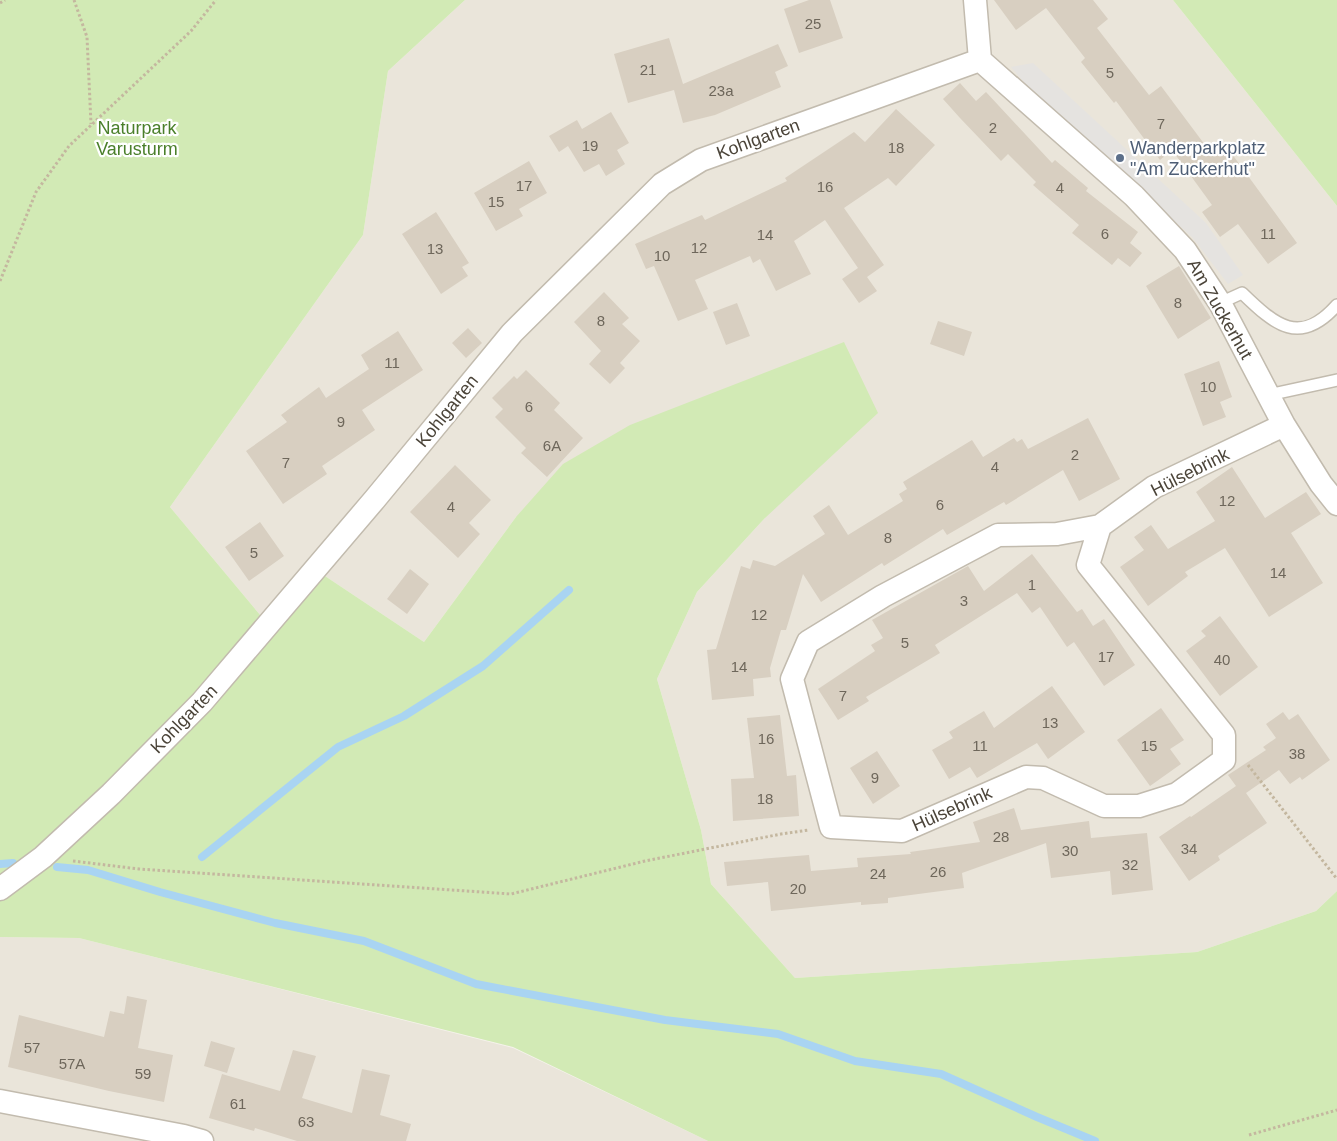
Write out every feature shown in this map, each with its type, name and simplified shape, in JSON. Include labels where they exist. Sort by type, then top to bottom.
[{"type":"street","points":[[975,0],[980,60]]},
{"type":"street","name":"Am Zuckerhut","points":[[980,60],[1134,196],[1185,250],[1220,303],[1284,425],[1321,484],[1337,504]]},
{"type":"street","name":"Kohlgarten","points":[[0,888],[43,857],[111,794],[202,702],[375,499],[512,333],[662,184],[701,160],[980,60]]},
{"type":"street","name":"Hülsebrink","points":[[1224,735],[1224,760],[1177,794],[1139,806],[1104,806],[1043,778],[1026,777],[902,831],[831,827],[792,679],[808,642],[883,596],[998,535],[1057,534],[1100,526],[1154,487],[1284,425]]},
{"type":"street","points":[[1100,526],[1088,564],[1224,735]]},
{"type":"street","points":[[0,1101],[202,1141]]},
{"type":"lane","points":[[1220,303],[1242,292],[1262,312],[1276,322],[1294,328],[1306,328],[1317,323],[1326,317],[1337,305]]},
{"type":"lane","points":[[1268,395],[1337,380]]},
{"type":"path","points":[[0,3],[5,0]]},
{"type":"path","points":[[74,0],[87,37],[91,125]]},
{"type":"path","points":[[0,281],[36,192],[69,146],[191,31],[216,0]]},
{"type":"path","points":[[1224,735],[1337,880]]},
{"type":"path","points":[[43,857],[139,869],[511,894],[645,862],[781,834],[831,827]]},
{"type":"path","points":[[1249,1136],[1337,1110]]},
{"type":"shaded area","points":[[465,0],[1173,0],[1337,206],[1337,891],[1316,911],[1197,952],[795,978],[711,884],[701,830],[657,679],[697,592],[765,518],[516,517],[424,642],[319,572],[266,622],[170,507],[363,235],[388,71]]},
{"type":"shaded area","name":"Wanderparkplatz \"Am Zuckerhut\"","points":[[1033,63],[1206,223],[1243,275],[1228,284],[1192,237],[1033,93],[1011,67]]},
{"type":"shaded area","points":[[0,937],[79,938],[513,1048],[708,1141],[0,1141]]},
{"type":"green space","name":"Naturpark Varusturm","points":[[0,0],[465,0],[388,71],[363,235],[170,507],[266,622],[319,572],[424,642],[516,517],[563,464],[630,425],[844,342],[878,413],[765,518],[697,592],[657,679],[701,830],[711,884],[795,978],[1197,952],[1316,911],[1337,891],[1337,1141],[708,1141],[513,1047],[79,938],[0,937]]},
{"type":"green space","points":[[1173,0],[1337,0],[1337,206]]},
{"type":"building","points":[[809,0],[830,0],[843,38],[799,53],[784,9]]},
{"type":"building","points":[[994,0],[1093,0],[1108,19],[1097,28],[1149,95],[1161,86],[1208,149],[1221,139],[1297,243],[1268,264],[1238,224],[1220,237],[1202,212],[1212,205],[1172,150],[1160,160],[1116,101],[1114,103],[1081,62],[1085,58],[1046,8],[1016,30]]},
{"type":"building","points":[[669,38],[683,84],[778,44],[788,66],[775,72],[781,87],[715,115],[683,123],[674,90],[628,103],[614,54]]},
{"type":"building","points":[[960,83],[976,101],[986,92],[1052,163],[1055,160],[1088,188],[1086,191],[1138,232],[1130,243],[1142,253],[1130,267],[1118,258],[1112,265],[1072,233],[1079,225],[1033,185],[1036,182],[1008,154],[1001,161],[960,118],[943,99]]},
{"type":"building","points":[[896,109],[935,145],[896,186],[888,178],[844,208],[884,265],[867,277],[877,291],[859,303],[842,279],[858,268],[825,220],[794,241],[811,274],[776,291],[760,259],[753,263],[750,256],[695,280],[708,309],[678,321],[654,266],[646,269],[635,244],[702,215],[705,220],[787,181],[785,178],[854,132],[865,142]]},
{"type":"building","points":[[611,112],[629,143],[617,150],[625,164],[606,176],[599,164],[584,172],[568,146],[559,152],[549,136],[577,120],[582,129]]},
{"type":"building","points":[[529,161],[547,193],[519,209],[523,216],[496,231],[474,193]]},
{"type":"building","points":[[436,212],[469,263],[462,267],[468,276],[441,294],[402,234]]},
{"type":"building","points":[[1179,266],[1211,318],[1178,339],[1146,286]]},
{"type":"building","points":[[604,292],[629,318],[622,324],[640,341],[620,363],[625,368],[610,384],[589,364],[601,351],[574,322]]},
{"type":"building","points":[[737,303],[750,336],[726,345],[713,312]]},
{"type":"building","points":[[938,321],[972,332],[964,356],[930,344]]},
{"type":"building","points":[[468,328],[482,343],[466,358],[452,343]]},
{"type":"building","points":[[398,331],[423,370],[362,410],[375,430],[322,466],[327,474],[283,504],[246,451],[287,422],[281,415],[319,387],[326,398],[369,369],[361,355]]},
{"type":"building","points":[[1219,361],[1232,397],[1220,402],[1226,417],[1203,426],[1184,374]]},
{"type":"building","points":[[526,370],[560,403],[554,410],[583,438],[547,477],[521,453],[526,448],[495,417],[503,409],[492,398],[514,376],[517,379]]},
{"type":"building","points":[[1088,418],[1120,479],[1079,501],[1063,470],[1006,505],[1004,502],[947,535],[943,529],[884,566],[882,563],[821,602],[803,574],[786,630],[781,630],[770,668],[771,677],[753,679],[754,696],[712,700],[707,650],[716,649],[741,566],[750,569],[753,560],[775,566],[825,534],[813,516],[829,505],[848,535],[903,501],[899,494],[907,489],[903,482],[972,440],[983,457],[1014,438],[1017,442],[1022,439],[1028,449]]},
{"type":"building","points":[[455,465],[491,500],[469,523],[480,534],[458,558],[410,512]]},
{"type":"building","points":[[1232,467],[1265,518],[1306,492],[1321,514],[1291,533],[1323,583],[1269,617],[1225,548],[1185,572],[1188,576],[1148,606],[1120,567],[1144,550],[1134,537],[1151,525],[1168,549],[1215,521],[1196,492]]},
{"type":"building","points":[[260,522],[284,556],[249,581],[225,547]]},
{"type":"building","points":[[1032,554],[1077,612],[1082,609],[1093,626],[1104,619],[1135,665],[1104,686],[1074,642],[1067,647],[1040,607],[1032,613],[1017,593],[935,645],[940,653],[866,697],[869,701],[838,720],[818,689],[875,651],[871,645],[883,638],[872,620],[968,566],[984,591]]},
{"type":"building","points":[[410,569],[429,584],[407,614],[387,599]]},
{"type":"building","points":[[1220,616],[1258,667],[1220,696],[1186,651],[1206,636],[1201,631]]},
{"type":"building","points":[[1052,686],[1085,732],[1048,759],[1037,743],[977,778],[970,767],[949,779],[932,750],[953,738],[949,732],[984,711],[994,728]]},
{"type":"building","points":[[1161,708],[1184,740],[1170,749],[1181,764],[1150,786],[1117,740]]},
{"type":"building","points":[[1283,712],[1289,720],[1298,714],[1330,760],[1302,780],[1300,777],[1290,784],[1279,770],[1246,793],[1267,823],[1218,856],[1220,860],[1189,881],[1159,837],[1236,786],[1228,775],[1266,750],[1263,747],[1276,738],[1266,724]]},
{"type":"building","points":[[780,715],[787,776],[796,775],[799,816],[733,821],[731,779],[754,778],[747,718]]},
{"type":"building","points":[[877,751],[900,786],[873,804],[850,768]]},
{"type":"building","points":[[1014,808],[1021,830],[1089,821],[1091,838],[1147,833],[1153,890],[1112,895],[1110,871],[1051,878],[1046,843],[962,873],[964,888],[888,898],[888,903],[861,905],[861,902],[771,911],[768,882],[727,886],[724,862],[809,855],[811,871],[858,867],[857,858],[911,854],[910,852],[980,842],[973,822]]},
{"type":"building","points":[[127,996],[147,1000],[138,1048],[173,1055],[164,1102],[8,1067],[19,1015],[104,1037],[110,1011],[124,1014]]},
{"type":"building","points":[[211,1041],[235,1048],[227,1073],[204,1066]]},
{"type":"building","points":[[293,1050],[316,1056],[302,1098],[352,1113],[362,1069],[390,1075],[380,1115],[411,1124],[406,1141],[297,1141],[255,1128],[254,1131],[209,1118],[222,1074],[280,1091]]},
{"type":"waterway","points":[[202,857],[338,747],[404,716],[483,666],[569,590]]},
{"type":"waterway","points":[[0,864],[13,863]]},
{"type":"waterway","points":[[57,867],[88,870],[160,892],[275,923],[364,941],[476,984],[665,1020],[778,1034],[855,1061],[941,1074],[1095,1141]]},
{"type":"place","name":"Wanderparkplatz \"Am Zuckerhut\"","points":[[1120,158]]}]
